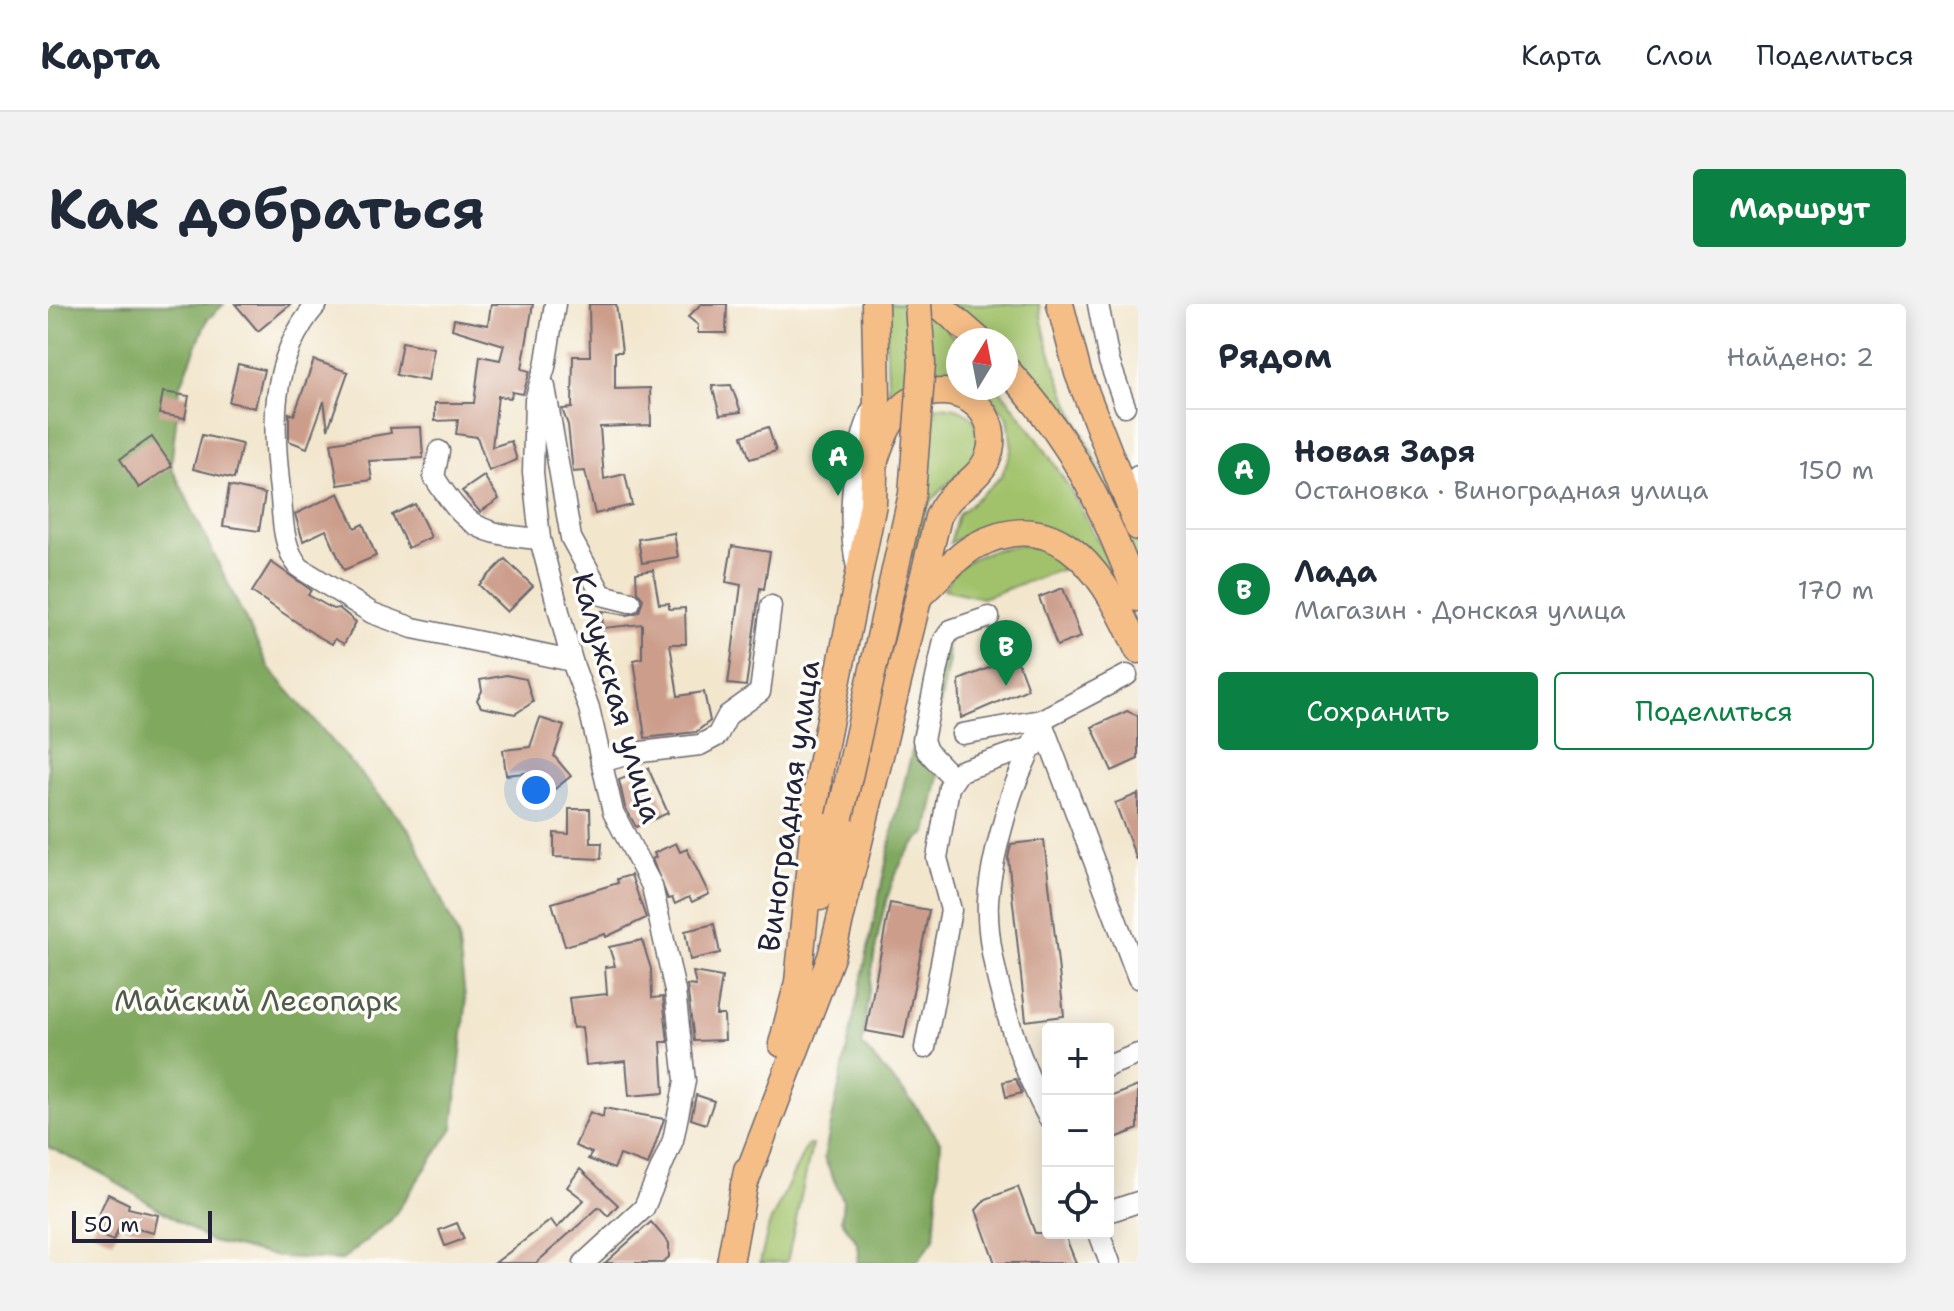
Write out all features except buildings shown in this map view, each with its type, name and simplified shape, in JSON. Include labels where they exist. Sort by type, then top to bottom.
[{"type":"main road","name":"Виноградная улица","points":[[730,1263],[744,1185],[798,982],[819,774],[873,504],[877,397],[875,304]]},
{"type":"main road","points":[[798,982],[840,817],[912,494],[922,364],[918,304]]},
{"type":"main road","points":[[938,304],[965,328]]},
{"type":"main road","points":[[1060,304],[1078,373],[1134,518]]},
{"type":"main road","points":[[1018,384],[1062,437],[1097,497],[1138,598]]},
{"type":"main road","points":[[744,1185],[831,957],[943,503],[973,480],[986,461],[991,439],[987,416],[974,400],[956,394],[936,393],[916,398],[894,419],[883,436],[875,460]]},
{"type":"main road","points":[[919,596],[974,547],[1010,535],[1046,538],[1080,554],[1093,567],[1115,598],[1138,650]]},
{"type":"street","points":[[317,304],[299,324],[283,362],[276,393],[273,433],[286,542],[292,560],[310,575],[372,613],[413,628],[572,661]]},
{"type":"street","name":"Калужская улица","points":[[555,304],[545,367],[535,400],[533,472],[540,539],[572,661],[589,708],[613,812],[652,886],[675,991],[685,1081],[673,1140],[644,1208],[584,1263]]},
{"type":"street","points":[[1095,416],[1131,404],[1109,361],[1098,304]]},
{"type":"street","points":[[545,367],[545,394],[571,538],[602,595],[630,602]]},
{"type":"street","points":[[858,574],[849,531],[859,443],[877,397]]},
{"type":"street","points":[[439,451],[434,477],[455,509],[476,528],[509,537],[540,539]]},
{"type":"street","points":[[1134,518],[1138,476]]},
{"type":"street","points":[[601,762],[633,753],[700,745],[717,736],[728,715],[760,692],[771,606]]},
{"type":"street","points":[[953,778],[927,751],[923,740],[944,640],[951,630],[989,617]]},
{"type":"street","points":[[962,734],[1041,720],[1127,675]]},
{"type":"street","points":[[1041,720],[1035,746],[1011,797],[988,902],[999,989],[1042,1092]]},
{"type":"street","points":[[1041,720],[1138,978]]},
{"type":"street","points":[[925,1048],[951,910],[937,858],[953,778],[960,771],[1035,746]]},
{"type":"street","points":[[1114,1064],[1138,1054]]},
{"type":"street","points":[[1114,1210],[1138,1202]]},
{"type":"street","points":[[1101,1239],[1110,1263]]},
{"type":"green space","name":"Майский Лесопарк","points":[[48,304],[224,304],[207,320],[180,387],[171,466],[269,668],[411,832],[458,936],[466,1006],[453,1128],[391,1220],[342,1260],[281,1257],[212,1242],[99,1172],[48,1147]]},
{"type":"green space","points":[[884,304],[925,304],[946,328],[946,377],[916,384],[894,401],[889,399]]},
{"type":"green space","points":[[952,304],[1039,304],[1055,368],[1067,398],[1138,548],[1138,572],[1018,380],[1018,328],[975,328]]},
{"type":"green space","points":[[993,400],[1008,400],[1060,473],[1094,533],[1138,628],[1112,583],[1022,522],[994,522],[950,543],[958,515],[1001,477],[1012,449],[1008,418]]},
{"type":"green space","points":[[936,406],[958,409],[971,417],[980,435],[979,446],[975,457],[931,502],[923,521],[916,557],[910,556]]},
{"type":"green space","points":[[1023,545],[1049,552],[1071,566],[982,598],[944,589],[958,569],[977,556]]},
{"type":"green space","points":[[943,624],[949,660],[934,735],[939,776],[927,833],[910,848],[887,899],[873,962],[862,1045],[914,1104],[941,1143],[934,1239],[916,1263],[857,1263],[858,1245],[841,1220],[843,1200],[824,1158],[894,825]]},
{"type":"green space","points":[[807,1145],[812,1145],[787,1262],[760,1263],[769,1225]]},
{"type":"place","name":"Новая Заря","points":[[838,496]]},
{"type":"place","name":"Лада","points":[[1006,686]]}]
